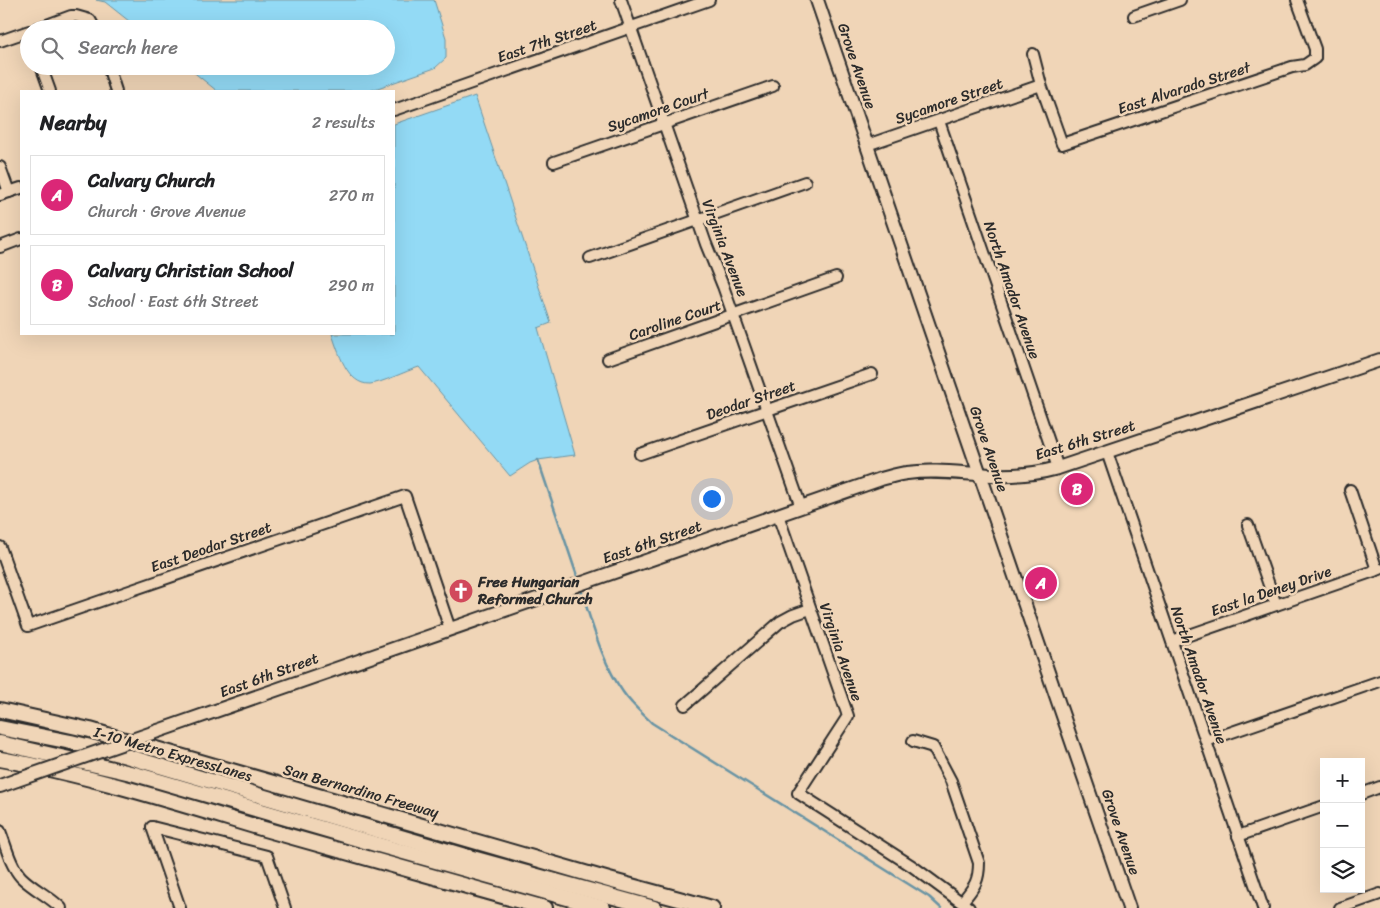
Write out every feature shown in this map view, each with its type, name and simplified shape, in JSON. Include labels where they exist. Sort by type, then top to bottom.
[{"type":"highway","name":"San Bernardino Freeway","points":[[0,710],[90,730],[712,908]]},
{"type":"highway","points":[[0,718],[40,718]]},
{"type":"highway","name":"I-10 Metro ExpressLanes","points":[[0,728],[70,742],[126,756],[465,856],[654,908]]},
{"type":"highway","name":"I-10 Metro ExpressLanes","points":[[0,743],[135,774],[603,908]]},
{"type":"highway","points":[[0,759],[139,792],[359,857],[544,908]]},
{"type":"highway","points":[[359,857],[506,881]]},
{"type":"highway","points":[[609,880],[677,908]]},
{"type":"main road","name":"Grove Avenue","points":[[817,0],[1129,908]]},
{"type":"main road","name":"East 6th Street","points":[[0,786],[869,483],[907,473],[1028,474],[1058,468],[1380,360]]},
{"type":"street","name":"Virginia Avenue","points":[[621,0],[697,220],[734,315],[801,507]]},
{"type":"street","name":"East 7th Street","points":[[395,110],[709,0]]},
{"type":"street","points":[[1134,16],[1180,0]]},
{"type":"street","name":"East Alvarado Street","points":[[1041,85],[1062,144],[1283,70],[1305,65],[1315,58],[1315,49],[1297,0]]},
{"type":"street","points":[[60,20],[71,16],[84,20]]},
{"type":"street","points":[[0,41],[20,34]]},
{"type":"street","points":[[1033,54],[1041,85]]},
{"type":"street","points":[[44,75],[50,90]]},
{"type":"street","points":[[111,75],[116,90]]},
{"type":"street","name":"Sycamore Street","points":[[867,145],[1041,85]]},
{"type":"street","name":"Sycamore Court","points":[[554,162],[772,86]]},
{"type":"street","name":"North Amador Avenue","points":[[939,120],[1058,468]]},
{"type":"street","points":[[0,168],[4,194],[20,188]]},
{"type":"street","points":[[590,258],[805,182]]},
{"type":"street","points":[[0,247],[20,239]]},
{"type":"street","name":"Caroline Court","points":[[608,359],[836,278]]},
{"type":"street","name":"Deodar Street","points":[[640,454],[872,374]]},
{"type":"street","name":"North Amador Avenue","points":[[1106,452],[1263,908]]},
{"type":"street","points":[[1350,490],[1378,569]]},
{"type":"street","name":"East Deodar Street","points":[[0,547],[28,626],[405,496],[450,629]]},
{"type":"street","name":"Virginia Avenue","points":[[778,515],[848,716],[798,793],[912,866],[966,905]]},
{"type":"street","points":[[1248,525],[1276,605]]},
{"type":"street","name":"East la Deney Drive","points":[[1172,641],[1378,569]]},
{"type":"street","points":[[685,705],[780,622],[810,609]]},
{"type":"street","points":[[1206,740],[1380,681]]},
{"type":"street","points":[[913,741],[934,747],[951,781],[979,863],[979,875],[966,905]]},
{"type":"street","points":[[1365,793],[1380,787]]},
{"type":"street","points":[[1238,836],[1320,807]]},
{"type":"street","points":[[180,908],[152,827],[267,856],[285,908]]},
{"type":"street","points":[[0,831],[12,864],[20,876],[51,898],[61,908]]},
{"type":"street","points":[[1340,908],[1380,894]]},
{"type":"water","points":[[96,0],[434,0],[446,38],[446,58],[435,68],[372,90],[216,90],[197,75],[395,75],[395,20],[128,20],[105,2]]},
{"type":"water","points":[[475,96],[551,323],[538,328],[575,455],[538,460],[510,476],[419,367],[370,384],[362,383],[355,379],[345,366],[332,335],[395,335],[395,124]]},
{"type":"waterway","points":[[538,460],[578,579]]},
{"type":"waterway","points":[[580,587],[598,641],[615,680],[630,701],[652,723],[929,897],[941,908]]},
{"type":"place","name":"Calvary Christian School","points":[[1077,489]]},
{"type":"place","name":"Calvary Church","points":[[1041,583]]},
{"type":"place","name":"Free Hungarian Reformed Church","points":[[461,591]]}]
